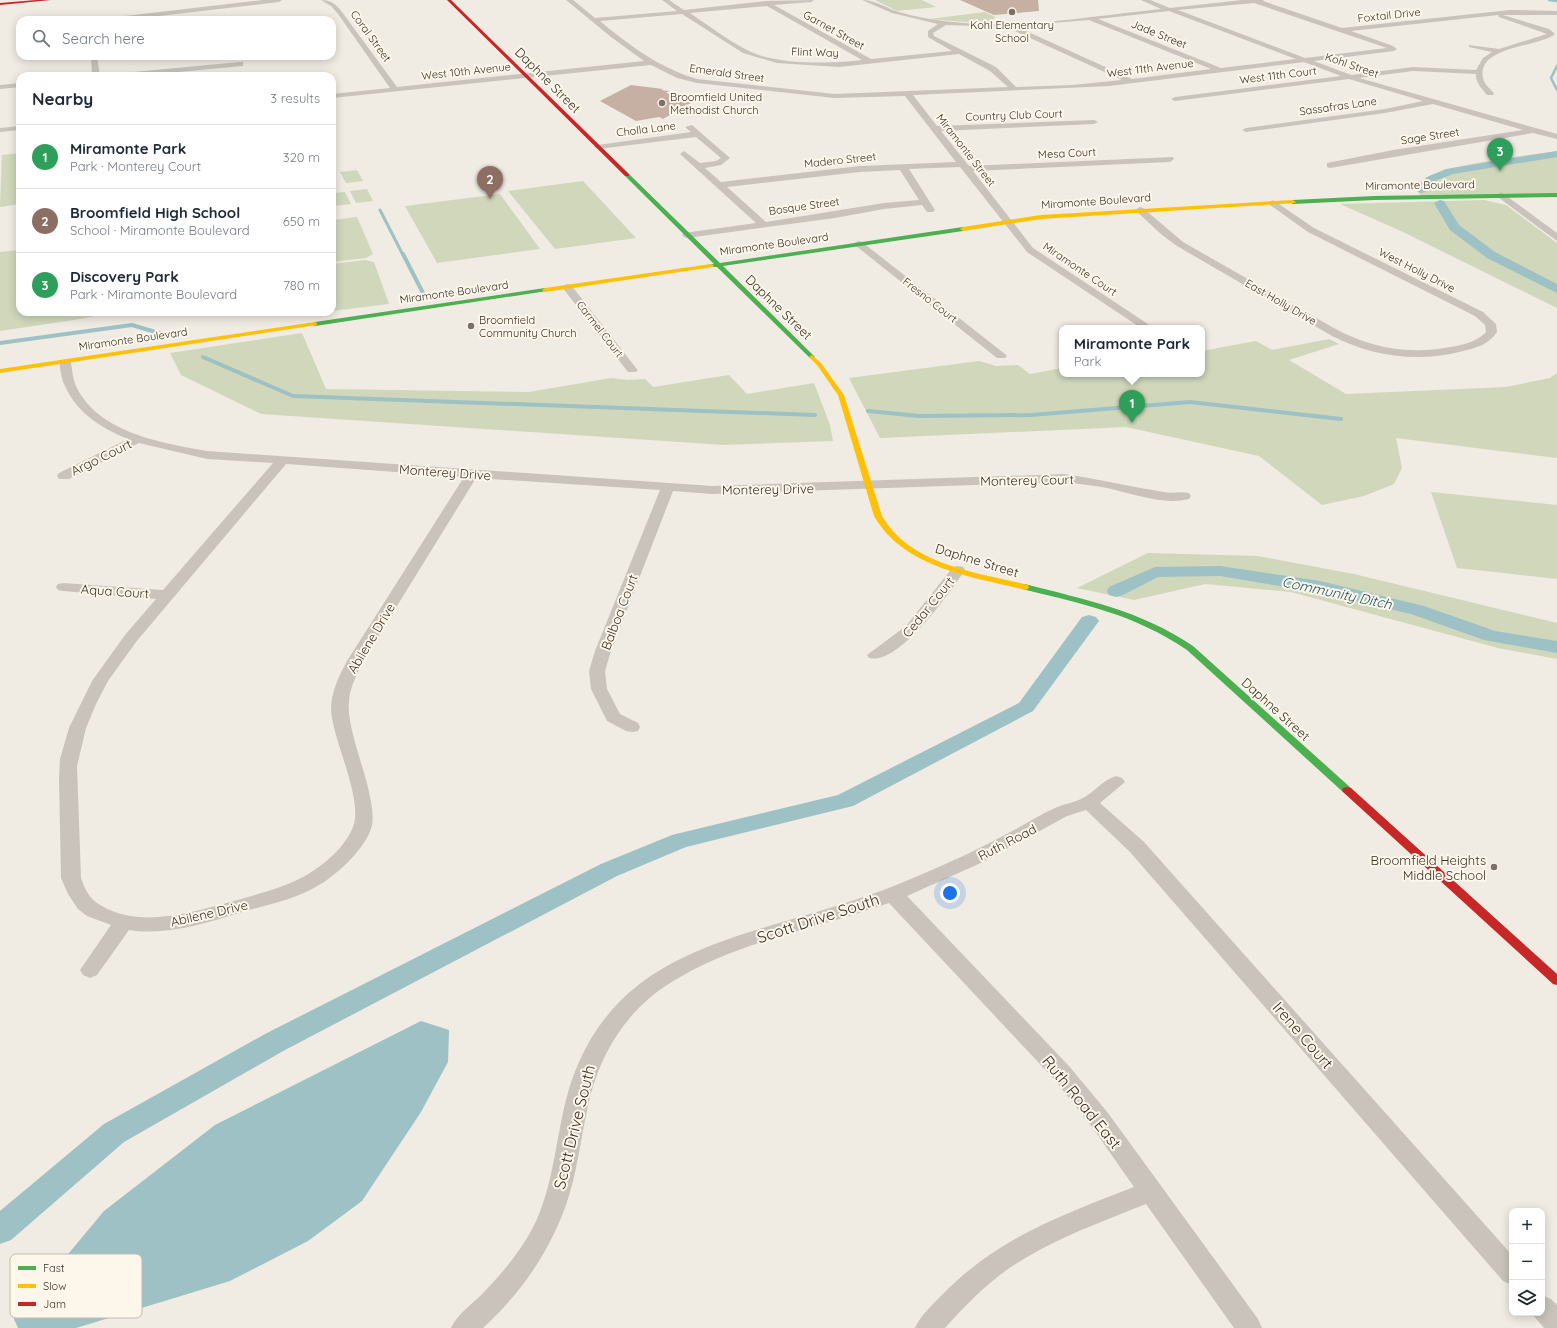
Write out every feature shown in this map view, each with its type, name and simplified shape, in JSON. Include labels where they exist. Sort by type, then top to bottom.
[{"type":"street","points":[[0,4],[49,0]]},
{"type":"street","points":[[145,16],[279,0]]},
{"type":"street","name":"Coral Street","points":[[324,0],[333,5],[340,13],[395,89]]},
{"type":"street","name":"Daphne Street","points":[[449,0],[819,364],[830,377],[841,395],[847,410],[868,486],[881,523],[895,538],[925,558],[958,570],[1121,613],[1150,623],[1172,634],[1190,648],[1557,981]]},
{"type":"street","name":"Emerald Street","points":[[569,0],[650,63],[683,78],[697,81],[825,95],[907,93]]},
{"type":"street","name":"Flint Way","points":[[665,0],[745,52],[758,57],[782,62],[839,64],[959,52]]},
{"type":"street","name":"Garnet Street","points":[[761,0],[870,62]]},
{"type":"street","points":[[595,20],[811,0]]},
{"type":"street","points":[[865,0],[896,14],[944,23],[1008,25],[1169,10],[1256,0],[1343,30]]},
{"type":"street","name":"Kohl Street","points":[[1144,0],[1350,77],[1557,138]]},
{"type":"street","points":[[209,9],[218,16]]},
{"type":"street","name":"Foxtail Drive","points":[[1343,30],[1521,11],[1557,12]]},
{"type":"street","points":[[1492,14],[1554,33]]},
{"type":"street","name":"Jade Street","points":[[1089,18],[1221,71]]},
{"type":"street","points":[[944,23],[930,32],[930,35],[934,39],[993,69],[1014,89]]},
{"type":"street","points":[[1008,25],[1131,81]]},
{"type":"street","name":"West 11th Avenue","points":[[907,93],[1087,86],[1307,61],[1394,49],[1343,30]]},
{"type":"street","points":[[1490,93],[1480,79],[1479,72],[1485,60],[1499,51],[1550,36],[1554,33]]},
{"type":"street","points":[[1471,46],[1499,51]]},
{"type":"street","points":[[94,60],[96,72]]},
{"type":"street","points":[[169,72],[241,67],[238,60]]},
{"type":"street","name":"West 10th Avenue","points":[[336,96],[650,63]]},
{"type":"street","name":"West 11th Court","points":[[1175,99],[1421,69],[1479,72]]},
{"type":"street","points":[[0,87],[16,85]]},
{"type":"street","name":"Miramonte Street","points":[[907,93],[1007,221]]},
{"type":"street","name":"Sassafras Lane","points":[[1246,130],[1385,111],[1433,102]]},
{"type":"street","name":"Country Club Court","points":[[935,129],[1094,122]]},
{"type":"street","points":[[686,125],[726,158],[718,164],[699,166]]},
{"type":"street","name":"Sage Street","points":[[1330,165],[1551,127]]},
{"type":"street","points":[[0,130],[16,128]]},
{"type":"street","name":"Cholla Lane","points":[[598,147],[697,134]]},
{"type":"street","points":[[684,154],[721,186],[730,197],[763,224]]},
{"type":"street","name":"Mesa Court","points":[[964,166],[1170,159]]},
{"type":"street","name":"Madero Street","points":[[721,186],[860,169],[964,166]]},
{"type":"street","points":[[903,167],[931,212]]},
{"type":"street","points":[[1501,195],[1557,238]]},
{"type":"street","name":"Miramonte Boulevard","points":[[0,371],[1007,221],[1082,213],[1374,198],[1557,195]]},
{"type":"street","name":"Bosque Street","points":[[687,235],[835,215],[884,206],[924,202]]},
{"type":"street","name":"West Holly Drive","points":[[1273,203],[1311,230],[1478,314],[1489,322],[1492,328],[1490,337],[1479,343],[1437,352]]},
{"type":"street","name":"East Holly Drive","points":[[1140,210],[1165,233],[1180,244],[1348,340],[1361,345],[1390,352],[1418,354],[1437,352]]},
{"type":"street","name":"Miramonte Court","points":[[1007,221],[1023,243],[1038,256],[1143,325]]},
{"type":"street","points":[[1544,228],[1557,228]]},
{"type":"street","name":"Fresno Court","points":[[859,244],[1001,356]]},
{"type":"street","name":"Carmel Court","points":[[568,287],[632,370]]},
{"type":"street","name":"Monterey Drive","points":[[65,362],[69,383],[83,407],[109,426],[138,439],[180,450],[207,455],[668,487],[746,490],[868,486]]},
{"type":"street","name":"Argo Court","points":[[64,476],[138,439]]},
{"type":"street","name":"Abilene Drive","points":[[282,461],[167,595],[104,674],[88,703],[70,754],[68,774],[71,878],[75,892],[84,903],[98,914],[125,921],[152,924],[197,918],[292,891],[320,876],[340,860],[356,840],[363,825],[363,807],[340,715],[339,705],[346,680],[355,661],[472,474]]},
{"type":"street","name":"Monterey Court","points":[[868,486],[1064,478],[1102,483],[1166,497],[1184,496]]},
{"type":"street","name":"Balboa Court","points":[[632,727],[613,717],[599,689],[597,671],[603,651],[668,487]]},
{"type":"street","name":"Cedar Court","points":[[875,655],[886,650],[906,636],[958,570]]},
{"type":"street","name":"Aqua Court","points":[[63,587],[167,595]]},
{"type":"street","name":"Ruth Road","points":[[893,894],[943,874],[1061,812],[1089,802],[1116,782]]},
{"type":"street","name":"Irene Court","points":[[1089,802],[1137,847],[1509,1270]]},
{"type":"street","name":"Ruth Road East","points":[[893,894],[1061,1072],[1100,1120],[1249,1328]]},
{"type":"street","name":"Scott Drive South","points":[[464,1328],[492,1303],[520,1271],[544,1232],[555,1202],[583,1076],[593,1053],[614,1020],[641,993],[669,973],[715,951],[893,894]]},
{"type":"street","points":[[90,970],[125,921]]},
{"type":"street","points":[[928,1328],[961,1292],[999,1262],[1051,1231],[1151,1191]]},
{"type":"street","points":[[1545,1310],[1557,1324]]},
{"type":"green space","points":[[875,0],[922,0],[936,7],[897,11]]},
{"type":"green space","points":[[985,12],[995,17],[990,24],[929,19]]},
{"type":"green space","points":[[1557,151],[1557,195],[1421,197],[1417,190],[1421,182],[1430,176],[1445,171],[1507,158]]},
{"type":"green space","points":[[16,153],[16,205],[0,207],[2,155]]},
{"type":"green space","points":[[357,170],[363,181],[346,183],[340,172]]},
{"type":"green space","points":[[583,181],[636,238],[555,249],[508,191]]},
{"type":"green space","points":[[367,189],[373,201],[356,203],[350,191]]},
{"type":"green space","points":[[345,192],[351,204],[336,206],[336,193]]},
{"type":"green space","points":[[500,194],[540,249],[437,263],[405,206]]},
{"type":"green space","points":[[1484,200],[1506,205],[1557,243],[1557,308],[1403,232],[1340,204]]},
{"type":"green space","points":[[357,217],[373,254],[366,258],[336,262],[336,220]]},
{"type":"green space","points":[[16,250],[16,316],[95,316],[0,331],[0,252]]},
{"type":"green space","points":[[365,260],[374,262],[389,304],[336,311],[336,264]]},
{"type":"green space","points":[[302,333],[326,389],[529,392],[611,378],[628,380],[645,379],[653,387],[729,375],[747,394],[814,383],[830,425],[833,441],[724,445],[261,414],[181,375],[170,353]]},
{"type":"green space","points":[[1329,339],[1339,344],[1289,360],[1346,394],[1506,387],[1550,378],[1557,373],[1557,458],[1396,438],[1402,468],[1394,484],[1364,496],[1322,505],[1259,456],[1126,427],[880,438],[849,378],[979,361],[996,366],[1018,365],[1030,374],[1059,369],[1059,377],[1205,377],[1205,350],[1256,341],[1272,350]]},
{"type":"green space","points":[[1431,492],[1557,505],[1557,579],[1457,568]]},
{"type":"green space","points":[[1148,553],[1258,556],[1354,574],[1557,623],[1557,659],[1498,648],[1291,592],[1205,584],[1134,600],[1077,588]]},
{"type":"water","points":[[421,1021],[449,1030],[448,1062],[421,1112],[362,1201],[308,1241],[230,1281],[142,1308],[142,1254],[68,1254],[104,1211],[215,1125]]},
{"type":"water","points":[[109,1318],[76,1328],[18,1328],[14,1319]]},
{"type":"building","name":"Kohl Elementary School","points":[[960,0],[1038,0],[1039,11],[994,15]]},
{"type":"building","name":"Broomfield United Methodist Church","points":[[631,85],[663,89],[661,90],[669,91],[666,93],[698,99],[663,119],[659,117],[636,121],[600,101]]},
{"type":"waterway","name":"Community Ditch","points":[[1549,0],[1557,1]]},
{"type":"waterway","name":"Community Ditch","points":[[1557,66],[1551,78],[1557,90]]},
{"type":"waterway","name":"Community Ditch","points":[[1421,190],[1431,179],[1450,171],[1557,154]]},
{"type":"waterway","name":"Community Ditch","points":[[1440,203],[1454,227],[1491,255],[1557,289]]},
{"type":"waterway","points":[[380,210],[403,255]]},
{"type":"waterway","points":[[403,254],[423,293]]},
{"type":"waterway","points":[[0,343],[132,325],[162,334]]},
{"type":"waterway","points":[[203,357],[293,396],[815,415]]},
{"type":"waterway","points":[[868,411],[919,416],[1031,415],[1190,402],[1341,419]]},
{"type":"waterway","name":"Community Ditch","points":[[1116,591],[1155,572],[1220,571],[1320,587],[1417,610],[1491,636],[1557,647]]},
{"type":"waterway","points":[[0,1230],[114,1133],[275,1042],[609,870],[680,841],[845,801],[1026,707],[1089,621]]},
{"type":"traffic: fast","points":[[627,175],[812,357]]},
{"type":"traffic: fast","points":[[1293,202],[1374,198],[1557,195]]},
{"type":"traffic: fast","points":[[711,266],[963,229]]},
{"type":"traffic: fast","points":[[315,324],[545,290]]},
{"type":"traffic: fast","points":[[1025,587],[1111,609],[1132,616],[1171,635],[1190,648],[1347,790]]},
{"type":"traffic: slow","points":[[963,229],[1041,217],[1293,202]]},
{"type":"traffic: slow","points":[[545,290],[711,266]]},
{"type":"traffic: slow","points":[[0,371],[315,324]]},
{"type":"traffic: slow","points":[[812,357],[819,364],[841,395],[878,516],[888,531],[901,544],[916,554],[933,562],[971,574],[1025,587]]},
{"type":"traffic: jam","points":[[0,4],[49,0]]},
{"type":"traffic: jam","points":[[449,0],[627,175]]},
{"type":"traffic: jam","points":[[1347,790],[1557,981]]},
{"type":"place","name":"Kohl Elementary School","points":[[1012,12]]},
{"type":"place","name":"Broomfield United Methodist Church","points":[[662,103]]},
{"type":"place","name":"Discovery Park","points":[[1500,171]]},
{"type":"place","name":"Broomfield High School","points":[[490,199]]},
{"type":"place","name":"Broomfield Community Church","points":[[471,326]]},
{"type":"place","name":"Miramonte Park","points":[[1132,423]]},
{"type":"place","name":"Broomfield Heights Middle School","points":[[1494,867]]}]
